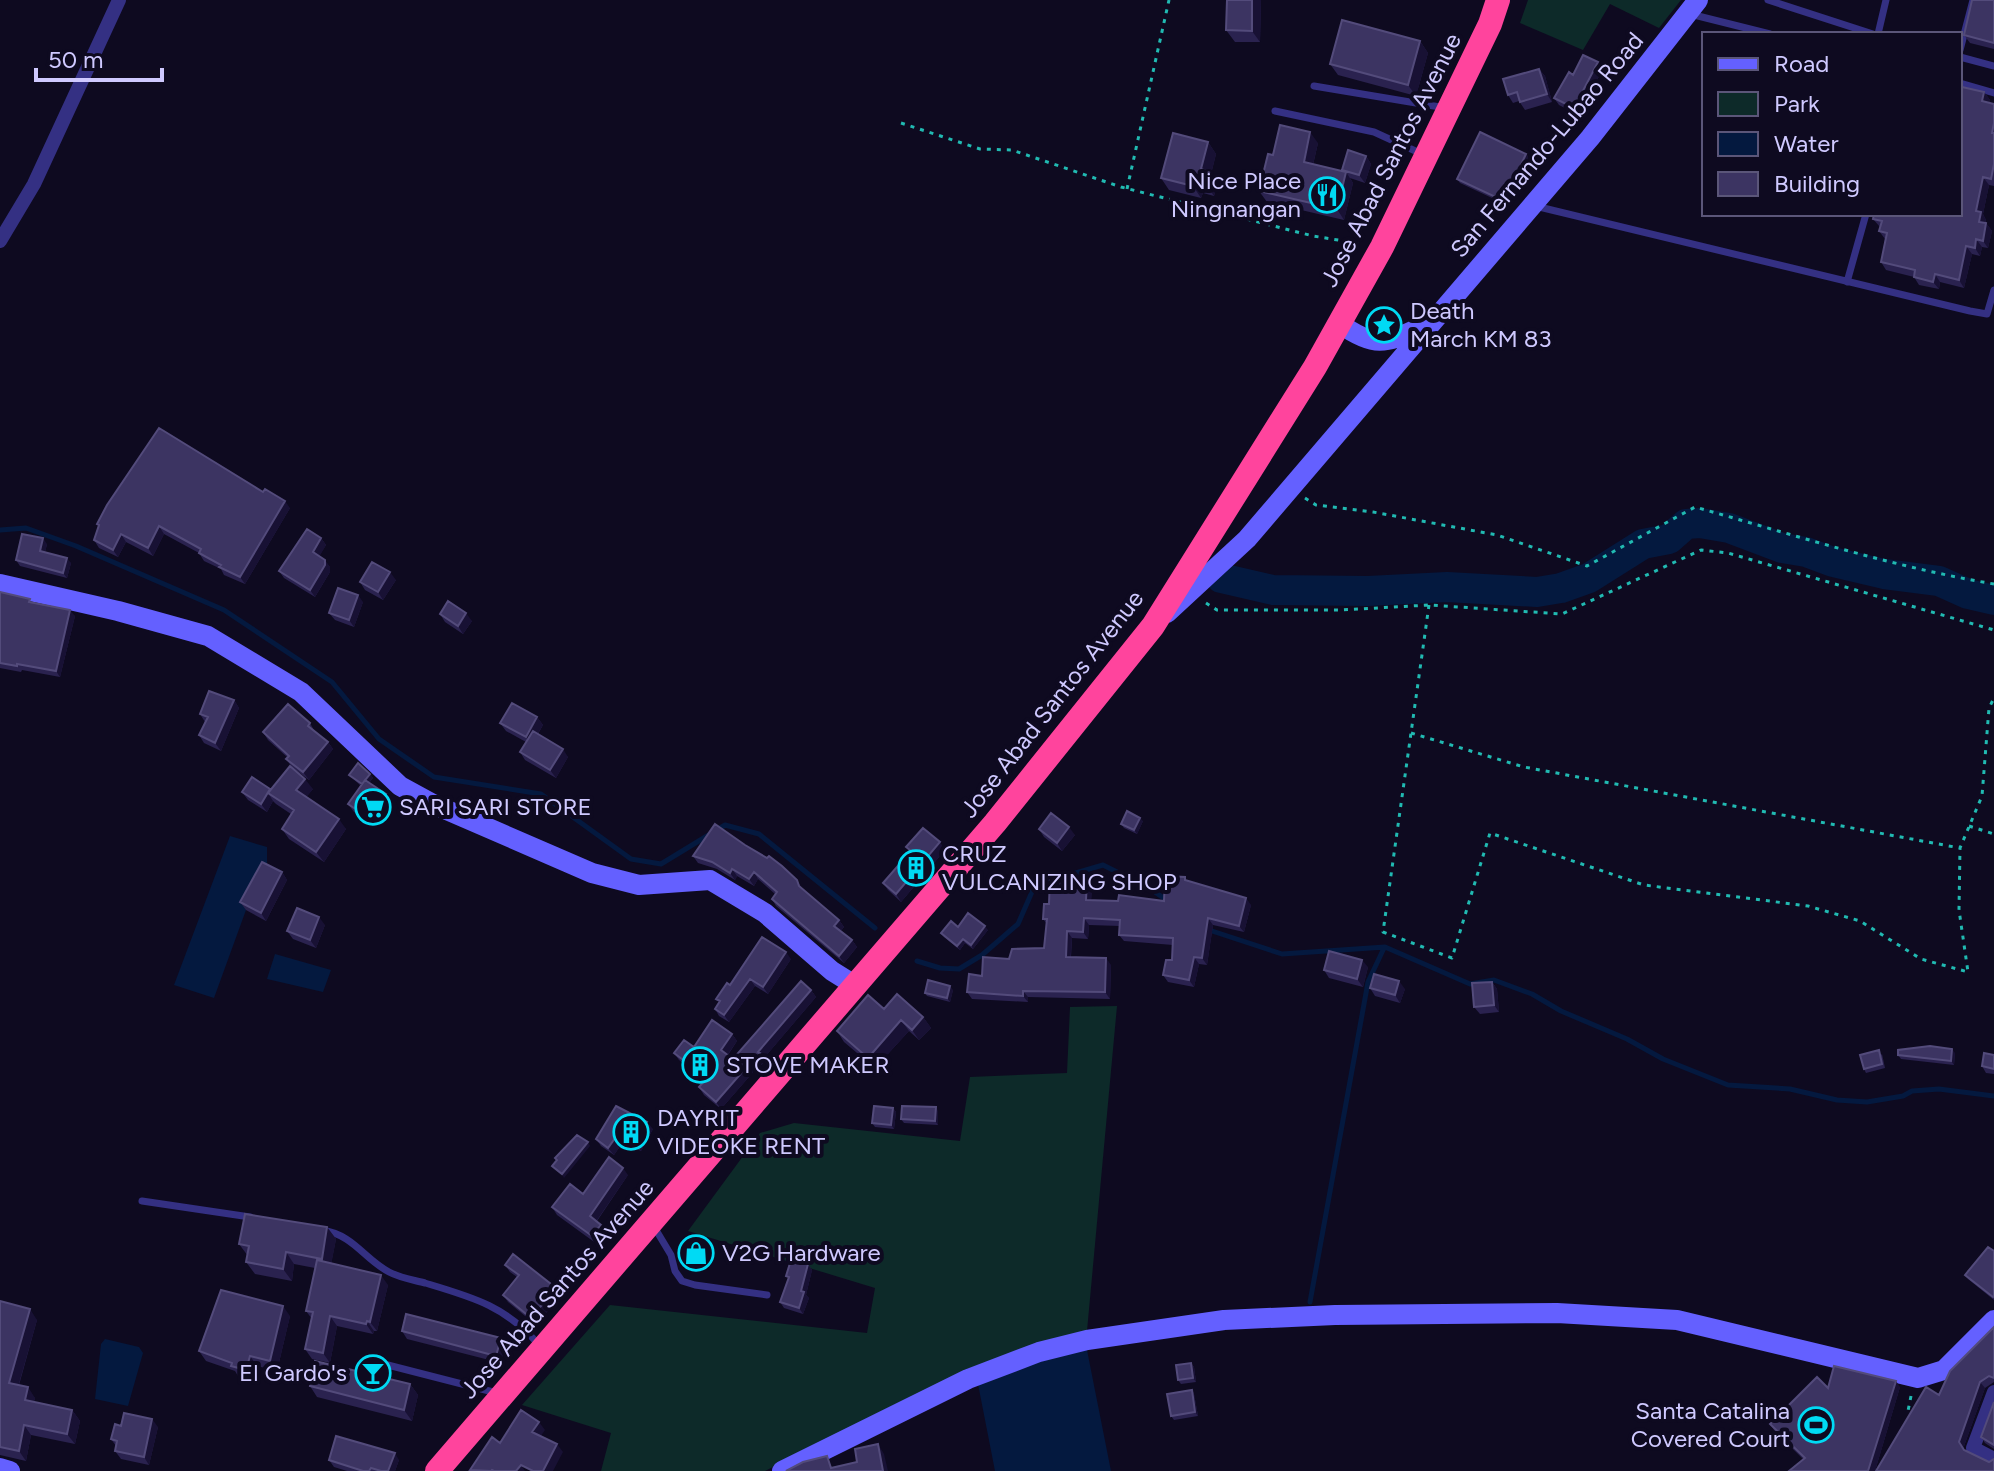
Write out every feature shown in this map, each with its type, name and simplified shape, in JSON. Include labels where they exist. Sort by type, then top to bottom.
[{"type":"highway","name":"Jose Abad Santos Avenue","points":[[437,1471],[995,823],[1153,626],[1339,323],[1382,247],[1490,24],[1498,0]]},
{"type":"street","points":[[0,241],[34,184],[119,0]]},
{"type":"street","name":"San Fernando-Lubao Road","points":[[1153,626],[1247,539],[1590,138],[1693,6]]},
{"type":"street","name":"San Fernando-Lubao Road","points":[[1339,323],[1359,337],[1376,342],[1392,339],[1433,322]]},
{"type":"street","points":[[0,584],[118,611],[208,636],[301,692],[400,786],[433,804],[592,873],[639,885],[710,880],[765,913],[832,971],[856,986]]},
{"type":"street","points":[[782,1471],[968,1379],[1039,1352],[1087,1340],[1224,1320],[1335,1315],[1557,1313],[1677,1320],[1918,1378],[1944,1370],[1994,1320]]},
{"type":"street","points":[[1994,1392],[1973,1448],[1994,1459]]},
{"type":"street","points":[[0,1468],[10,1471]]},
{"type":"lane","points":[[1768,0],[1870,32]]},
{"type":"lane","points":[[1877,32],[1886,0]]},
{"type":"lane","points":[[1962,42],[1973,0]]},
{"type":"lane","points":[[1693,6],[1764,32]]},
{"type":"lane","points":[[1962,58],[1994,66]]},
{"type":"lane","points":[[1962,84],[1994,93]]},
{"type":"lane","points":[[1314,86],[1450,108]]},
{"type":"lane","points":[[1275,111],[1374,132],[1428,156]]},
{"type":"lane","points":[[1533,205],[1990,315],[1994,290]]},
{"type":"lane","points":[[1847,282],[1865,216]]},
{"type":"lane","points":[[142,1201],[256,1218]]},
{"type":"lane","points":[[651,1223],[671,1255],[675,1271],[682,1281],[767,1295]]},
{"type":"lane","points":[[311,1228],[339,1233],[391,1273],[481,1299],[525,1328],[543,1349]]},
{"type":"lane","points":[[380,1363],[503,1395]]},
{"type":"path","points":[[1127,189],[1169,0]]},
{"type":"path","points":[[901,123],[980,149],[1012,150],[1127,189],[1313,236],[1382,247]]},
{"type":"path","points":[[1291,488],[1316,505],[1373,512],[1497,535],[1587,566],[1695,507],[1953,577],[1994,584]]},
{"type":"path","points":[[1190,592],[1217,610],[1341,610],[1429,605],[1562,614],[1701,550],[1728,553],[1994,630]]},
{"type":"path","points":[[1429,605],[1383,932],[1452,958],[1490,833],[1644,885],[1808,906],[1860,921],[1921,959],[1968,972],[1959,910],[1960,848],[1982,796],[1994,698]]},
{"type":"path","points":[[1411,733],[1524,767],[1960,848]]},
{"type":"path","points":[[1969,826],[1994,834]]},
{"type":"path","points":[[1918,1378],[1908,1411],[1920,1421]]},
{"type":"green space","points":[[1528,0],[1681,0],[1659,28],[1610,4],[1583,50],[1520,23]]},
{"type":"green space","points":[[1117,1006],[1087,1331],[967,1369],[765,1471],[601,1471],[611,1433],[522,1405],[610,1305],[867,1333],[875,1288],[688,1231],[760,1133],[794,1123],[960,1141],[970,1077],[1067,1073],[1070,1007]]},
{"type":"water","points":[[230,836],[267,847],[267,869],[246,910],[214,998],[174,985]]},
{"type":"water","points":[[275,954],[331,970],[323,992],[267,979]]},
{"type":"water","points":[[105,1339],[139,1347],[143,1353],[128,1406],[95,1399],[101,1344]]},
{"type":"water","points":[[1086,1345],[1111,1471],[995,1471],[978,1384]]},
{"type":"building","points":[[1227,0],[1252,0],[1252,31],[1226,30]]},
{"type":"building","points":[[1972,0],[1994,0],[1994,43],[1964,35]]},
{"type":"building","points":[[1342,20],[1420,41],[1408,85],[1330,64]]},
{"type":"building","points":[[1583,55],[1598,62],[1574,108],[1554,98],[1569,72],[1573,75]]},
{"type":"building","points":[[1539,69],[1547,94],[1520,102],[1517,92],[1508,95],[1503,79]]},
{"type":"building","points":[[1962,87],[1984,92],[1982,101],[1994,104],[1994,164],[1991,179],[1983,177],[1976,211],[1981,212],[1979,222],[1986,223],[1983,241],[1976,239],[1975,248],[1966,246],[1959,280],[1935,274],[1933,282],[1914,277],[1915,270],[1881,262],[1887,233],[1879,231],[1882,221],[1873,219],[1874,216],[1962,216]]},
{"type":"building","points":[[1280,125],[1310,132],[1304,162],[1346,172],[1337,209],[1259,191],[1268,154],[1273,155]]},
{"type":"building","points":[[1480,132],[1526,154],[1504,201],[1457,179]]},
{"type":"building","points":[[1173,133],[1208,142],[1201,169],[1209,172],[1206,184],[1195,181],[1193,186],[1161,178]]},
{"type":"building","points":[[1348,150],[1366,156],[1359,175],[1342,170]]},
{"type":"building","points":[[159,428],[263,492],[265,489],[285,501],[240,577],[199,553],[201,549],[159,526],[148,548],[121,534],[113,550],[94,540],[97,524],[107,505]]},
{"type":"building","points":[[307,529],[321,538],[313,552],[325,560],[310,590],[279,571]]},
{"type":"building","points":[[22,534],[43,538],[40,551],[67,558],[63,573],[16,560]]},
{"type":"building","points":[[372,562],[390,572],[378,592],[360,582]]},
{"type":"building","points":[[338,588],[358,595],[349,620],[329,613]]},
{"type":"building","points":[[0,592],[30,599],[29,602],[70,610],[56,671],[0,663]]},
{"type":"building","points":[[448,601],[466,613],[458,626],[440,614]]},
{"type":"building","points":[[209,691],[234,700],[215,743],[199,735],[208,717],[200,714]]},
{"type":"building","points":[[512,703],[537,717],[526,737],[500,723]]},
{"type":"building","points":[[288,704],[328,742],[303,772],[286,759],[289,756],[263,732]]},
{"type":"building","points":[[533,731],[563,749],[550,770],[520,752]]},
{"type":"building","points":[[358,763],[370,774],[362,784],[349,775]]},
{"type":"building","points":[[290,766],[305,779],[296,790],[339,819],[316,852],[282,829],[294,810],[268,793]]},
{"type":"building","points":[[252,777],[270,789],[261,804],[242,792]]},
{"type":"building","points":[[365,780],[386,794],[369,818],[348,804]]},
{"type":"building","points":[[1127,811],[1140,818],[1134,830],[1121,824]]},
{"type":"building","points":[[1051,813],[1069,827],[1057,843],[1039,829]]},
{"type":"building","points":[[715,824],[782,866],[799,886],[839,920],[834,926],[852,940],[839,956],[772,899],[777,892],[754,872],[749,879],[732,869],[730,873],[712,862],[693,856]]},
{"type":"building","points":[[923,828],[940,842],[896,894],[883,883],[911,851],[906,847]]},
{"type":"building","points":[[262,862],[282,872],[261,913],[240,902]]},
{"type":"building","points":[[1165,876],[1185,877],[1185,880],[1246,898],[1239,926],[1208,918],[1202,958],[1194,957],[1189,980],[1163,975],[1166,960],[1172,960],[1173,938],[1119,935],[1120,920],[1084,918],[1083,932],[1067,931],[1066,957],[1106,958],[1105,992],[1023,991],[1023,996],[967,992],[969,974],[982,976],[983,957],[1009,959],[1012,949],[1044,948],[1047,919],[1043,919],[1044,904],[1049,904],[1050,877],[1087,879],[1086,900],[1118,901],[1119,895],[1164,901]]},
{"type":"building","points":[[297,908],[319,917],[310,940],[287,931]]},
{"type":"building","points":[[968,913],[985,926],[971,945],[963,939],[957,946],[941,933],[951,921],[958,927]]},
{"type":"building","points":[[762,937],[786,952],[763,987],[750,979],[724,1015],[715,1009],[720,1001],[716,999],[727,983],[730,985]]},
{"type":"building","points":[[1329,951],[1362,960],[1357,979],[1324,970]]},
{"type":"building","points":[[1374,974],[1399,981],[1395,995],[1370,988]]},
{"type":"building","points":[[928,980],[950,986],[947,998],[925,993]]},
{"type":"building","points":[[801,981],[811,990],[758,1052],[751,1065],[716,1102],[699,1087],[707,1078],[674,1053],[684,1040],[694,1047],[712,1020],[732,1034],[721,1050],[733,1059]]},
{"type":"building","points":[[1492,982],[1494,1005],[1474,1007],[1472,983]]},
{"type":"building","points":[[897,994],[923,1017],[912,1030],[901,1020],[868,1058],[837,1031],[868,995],[884,1009]]},
{"type":"building","points":[[1930,1046],[1952,1049],[1951,1061],[1898,1055],[1898,1050]]},
{"type":"building","points":[[1879,1050],[1882,1064],[1864,1069],[1860,1055]]},
{"type":"building","points":[[1984,1053],[1994,1055],[1994,1069],[1982,1066]]},
{"type":"building","points":[[616,1106],[647,1122],[636,1143],[618,1134],[608,1148],[596,1139]]},
{"type":"building","points":[[874,1106],[893,1108],[891,1125],[872,1123]]},
{"type":"building","points":[[902,1106],[936,1107],[935,1121],[901,1119]]},
{"type":"building","points":[[577,1135],[588,1142],[562,1174],[552,1166],[557,1160],[555,1158]]},
{"type":"building","points":[[609,1157],[623,1168],[590,1216],[601,1225],[592,1236],[552,1207],[570,1184],[583,1194]]},
{"type":"building","points":[[245,1214],[327,1227],[322,1259],[286,1252],[283,1269],[246,1262],[249,1246],[239,1244]]},
{"type":"building","points":[[690,1240],[711,1247],[707,1260],[686,1253]]},
{"type":"building","points":[[1988,1247],[1994,1251],[1993,1297],[1965,1275]]},
{"type":"building","points":[[513,1254],[556,1288],[531,1318],[503,1295],[519,1275],[505,1265]]},
{"type":"building","points":[[317,1260],[381,1275],[370,1322],[366,1324],[330,1316],[323,1353],[305,1349],[313,1312],[306,1311]]},
{"type":"building","points":[[791,1260],[808,1264],[799,1308],[780,1302]]},
{"type":"building","points":[[221,1290],[283,1306],[270,1361],[250,1356],[246,1370],[199,1351]]},
{"type":"building","points":[[0,1301],[30,1309],[9,1383],[28,1387],[25,1400],[72,1410],[67,1434],[24,1425],[19,1451],[0,1447]]},
{"type":"building","points":[[406,1314],[501,1338],[496,1356],[402,1331]]},
{"type":"building","points":[[1994,1327],[1994,1378],[1989,1376],[1980,1382],[1959,1442],[1964,1450],[1989,1462],[1994,1459],[1994,1471],[1876,1471],[1926,1387],[1939,1395],[1950,1371]]},
{"type":"building","points":[[315,1361],[410,1384],[404,1410],[310,1386]]},
{"type":"building","points":[[1191,1363],[1193,1378],[1178,1380],[1176,1365]]},
{"type":"building","points":[[1834,1366],[1896,1381],[1868,1471],[1789,1471],[1805,1458],[1770,1424],[1817,1377],[1828,1388]]},
{"type":"building","points":[[1192,1390],[1195,1412],[1171,1416],[1167,1394]]},
{"type":"building","points":[[1994,1402],[1994,1445],[1981,1437]]},
{"type":"building","points":[[521,1410],[539,1422],[532,1432],[557,1444],[543,1471],[533,1471],[521,1465],[516,1471],[470,1470],[492,1437],[500,1443]]},
{"type":"building","points":[[124,1413],[152,1419],[144,1457],[115,1451],[117,1441],[111,1439],[115,1424],[121,1426]]},
{"type":"building","points":[[336,1436],[395,1453],[388,1471],[371,1468],[363,1471],[329,1460]]},
{"type":"building","points":[[878,1444],[883,1471],[786,1471],[803,1462],[827,1456],[831,1468],[857,1462],[855,1449]]},
{"type":"waterway","points":[[1221,578],[1273,590],[1368,591],[1447,587],[1537,592],[1589,578],[1643,544],[1669,539],[1686,524],[1700,523],[1729,528],[1782,548],[1806,552],[1833,562],[1884,574],[1939,581],[1968,594],[1994,600]]},
{"type":"waterway","points":[[0,530],[26,528],[76,546],[224,610],[332,682],[379,739],[434,777],[541,794],[631,859],[661,864],[725,825],[759,834],[875,928]]},
{"type":"waterway","points":[[917,961],[940,968],[959,969],[982,955],[1018,924],[1035,885],[1103,865],[1168,901]]},
{"type":"waterway","points":[[1209,930],[1282,954],[1385,947],[1470,984],[1494,980],[1532,994],[1663,1059],[1728,1085],[1790,1089],[1837,1100],[1867,1102],[1903,1096],[1912,1091],[1939,1089],[1994,1096]]},
{"type":"waterway","points":[[1310,1302],[1368,982],[1384,948]]},
{"type":"place","name":"Nice Place Ningnangan","points":[[1327,195]]},
{"type":"place","name":"Death March KM 83","points":[[1384,325]]},
{"type":"place","name":"SARI SARI STORE","points":[[373,807]]},
{"type":"place","name":"CRUZ VULCANIZING SHOP","points":[[916,868]]},
{"type":"place","name":"STOVE MAKER","points":[[700,1065]]},
{"type":"place","name":"DAYRIT VIDEOKE RENT","points":[[631,1132]]},
{"type":"place","name":"V2G Hardware","points":[[696,1253]]},
{"type":"place","name":"El Gardo's","points":[[373,1373]]},
{"type":"place","name":"Santa Catalina Covered Court","points":[[1816,1425]]}]
